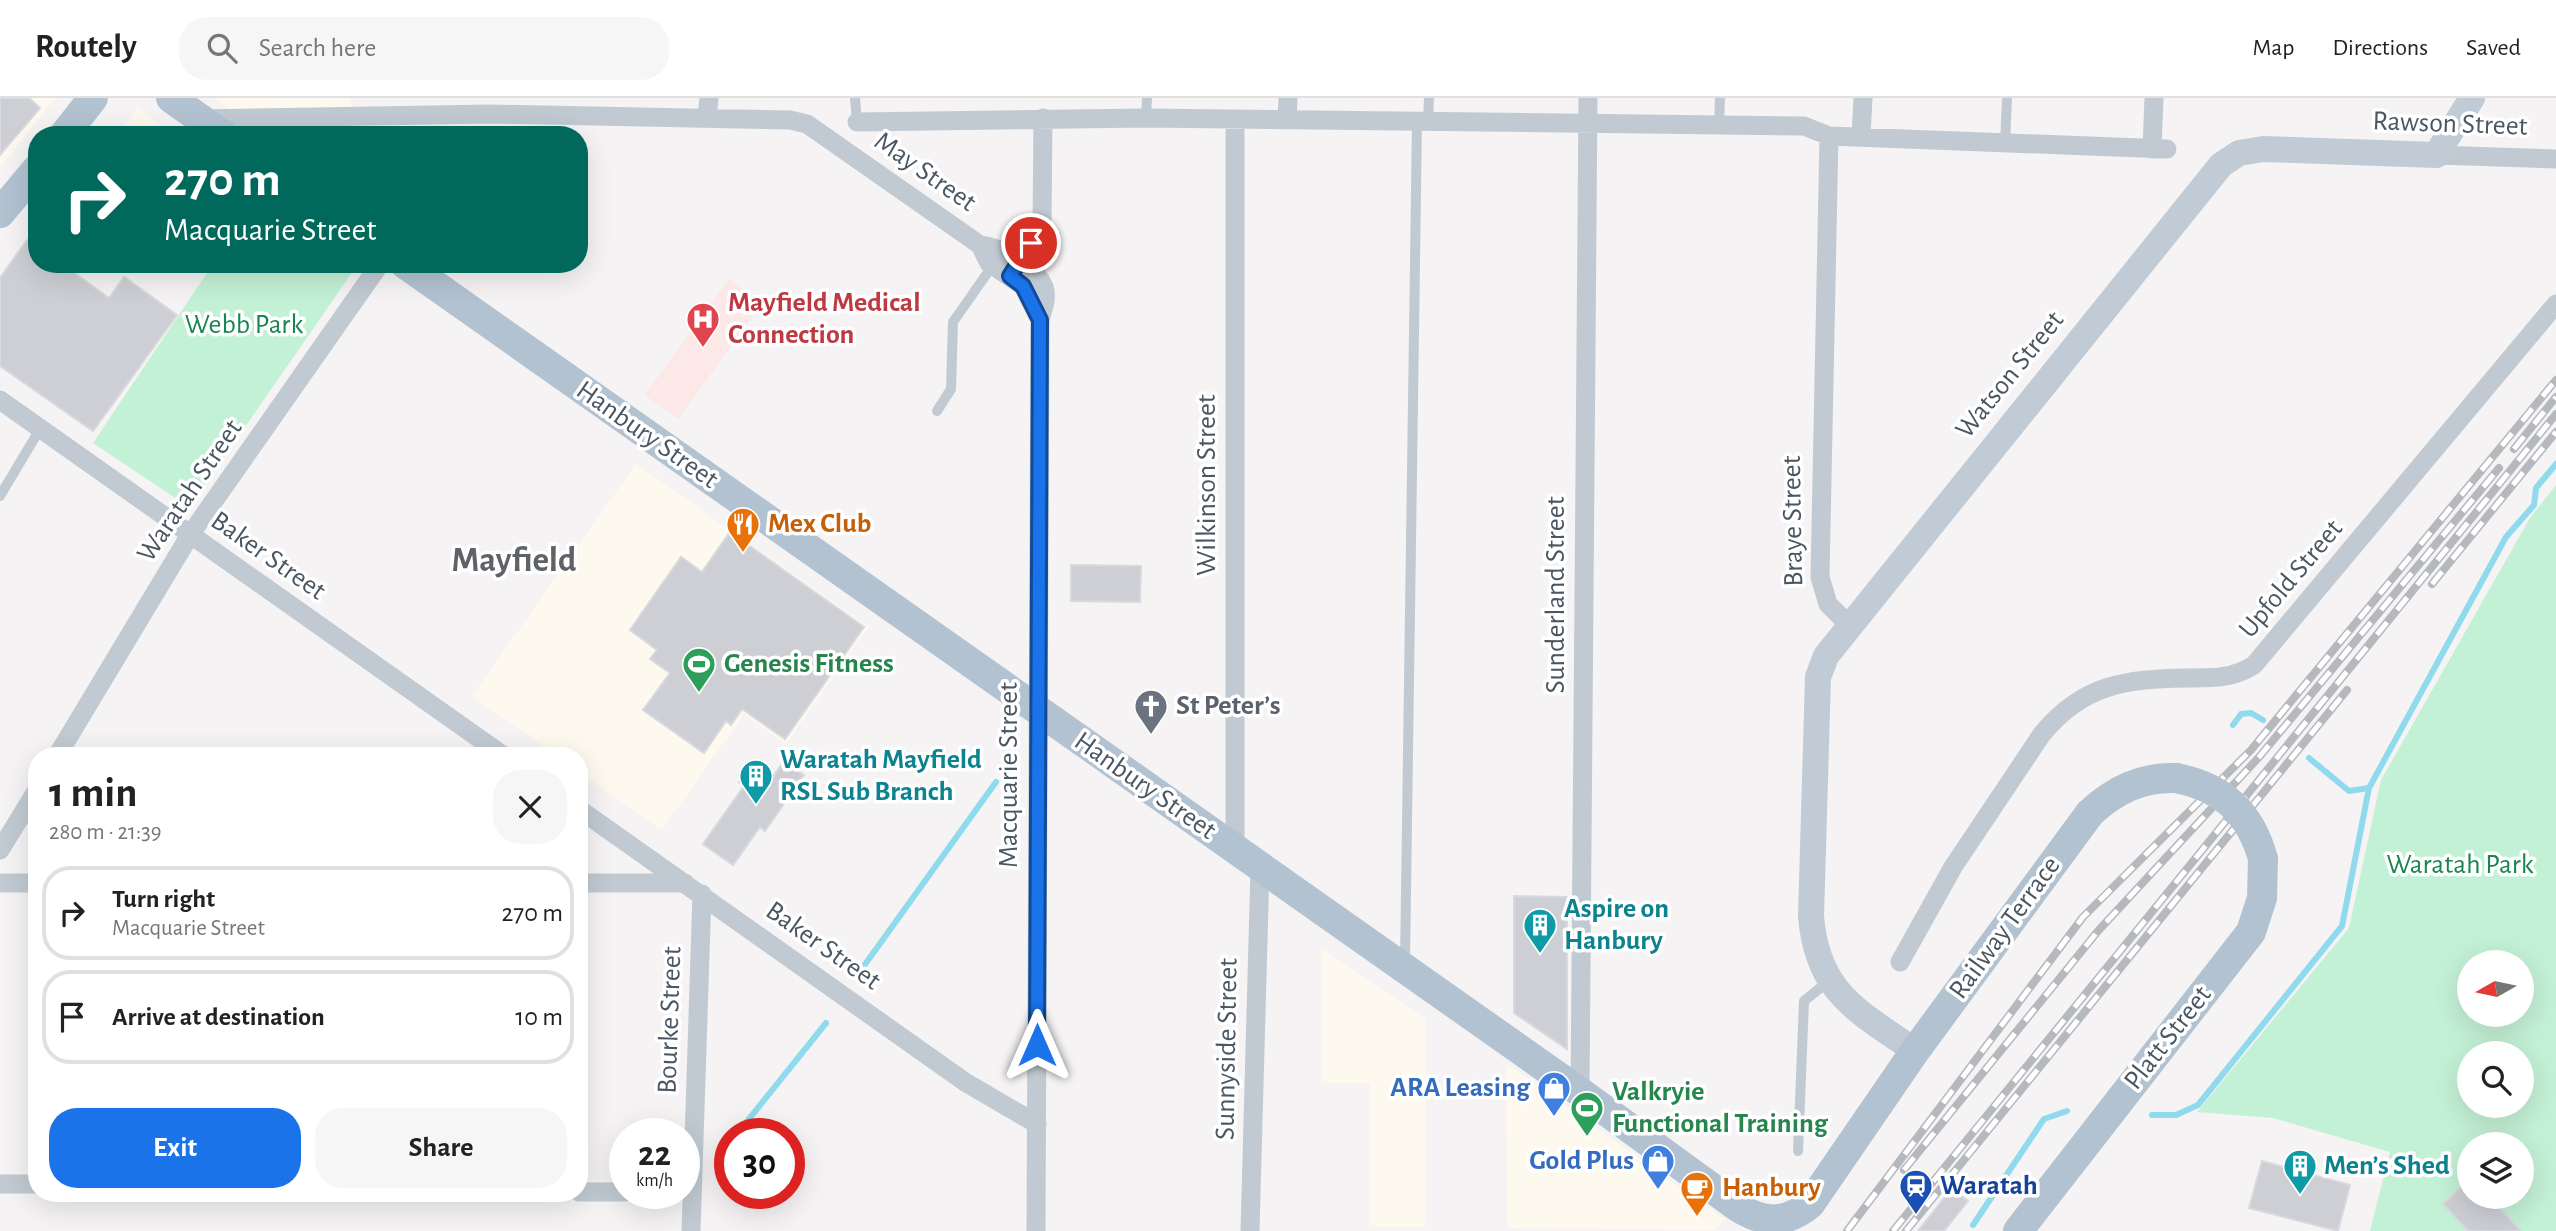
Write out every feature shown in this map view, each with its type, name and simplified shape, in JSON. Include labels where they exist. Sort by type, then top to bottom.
[{"type":"main road","points":[[171,98],[210,126]]},
{"type":"main road","points":[[69,126],[82,102]]},
{"type":"main road","points":[[0,213],[28,180]]},
{"type":"main road","name":"Hanbury Street","points":[[418,273],[1405,968],[1747,1213],[1761,1219],[1786,1218]]},
{"type":"main road","name":"Railway Terrace","points":[[1786,1218],[1802,1211],[1816,1196],[1915,1051],[2090,813],[2112,795],[2136,783],[2176,778],[2205,786],[2230,801],[2252,826],[2263,859]]},
{"type":"main road","name":"Platt Street","points":[[2018,1231],[2250,932],[2262,898],[2263,859]]},
{"type":"main road","name":"Platt Street","points":[[2010,1231],[2038,1203]]},
{"type":"street","points":[[224,126],[490,106],[707,118],[709,98]]},
{"type":"street","points":[[1287,119],[1288,98]]},
{"type":"street","name":"Sunderland Street","points":[[1580,1092],[1588,98]]},
{"type":"street","points":[[1861,138],[1863,98]]},
{"type":"street","points":[[857,122],[1146,118],[1804,126],[1829,136],[2159,149],[2154,98]]},
{"type":"street","points":[[2436,155],[2472,98]]},
{"type":"street","name":"May Street","points":[[707,118],[790,120],[807,124],[980,245],[993,265],[1015,269]]},
{"type":"street","points":[[1015,269],[1042,222],[1043,118]]},
{"type":"street","name":"Wilkinson Street","points":[[1235,119],[1235,850]]},
{"type":"street","name":"Braye Street","points":[[1829,136],[1820,577],[1828,604],[1850,626]]},
{"type":"street","name":"Rawson Street","points":[[2221,164],[2239,153],[2263,149],[2556,159]]},
{"type":"street","name":"Watson Street","points":[[1850,626],[2221,164]]},
{"type":"street","name":"May Street","points":[[980,245],[996,246],[1015,269]]},
{"type":"street","name":"Macquarie Street","points":[[1015,269],[1043,284],[1046,300],[1040,320],[1036,1231]]},
{"type":"street","name":"Waratah Street","points":[[62,747],[191,536],[374,273]]},
{"type":"street","name":"Upfold Street","points":[[1900,962],[1952,867],[2057,716],[2087,695],[2120,682],[2220,678],[2235,675],[2254,665],[2556,304]]},
{"type":"street","name":"Baker Street","points":[[0,400],[491,747]]},
{"type":"street","points":[[1850,626],[1826,656],[1818,677],[1811,916],[1815,949],[1829,981],[1863,1014],[1915,1051]]},
{"type":"street","points":[[0,850],[28,805]]},
{"type":"street","name":"Baker Street","points":[[588,815],[965,1082],[1037,1124]]},
{"type":"street","name":"Sunnyside Street","points":[[1251,1231],[1260,868]]},
{"type":"street","points":[[0,883],[28,883]]},
{"type":"street","points":[[588,883],[685,883]]},
{"type":"street","name":"Bourke Street","points":[[692,1118],[702,894]]},
{"type":"street","points":[[0,1184],[28,1184]]},
{"type":"street","points":[[588,1192],[609,1192]]},
{"type":"street","name":"Bourke Street","points":[[689,1209],[691,1231]]},
{"type":"lane","points":[[855,98],[857,122]]},
{"type":"lane","points":[[1146,118],[1147,98]]},
{"type":"lane","points":[[1405,968],[1422,121],[1429,98]]},
{"type":"lane","points":[[1719,125],[1720,98]]},
{"type":"lane","points":[[2005,144],[2007,98]]},
{"type":"lane","points":[[937,411],[951,389],[953,322],[993,265]]},
{"type":"lane","points":[[0,496],[40,429]]},
{"type":"lane","points":[[1798,1152],[1804,1000],[1829,981]]},
{"type":"shaded area","points":[[0,98],[55,98],[33,126],[28,126],[28,132],[0,167]]},
{"type":"shaded area","points":[[214,98],[350,98],[350,103],[375,125],[374,126],[256,126]]},
{"type":"shaded area","points":[[138,107],[162,126],[124,126]]},
{"type":"shaded area","name":"Mayfield Medical Connection","points":[[729,279],[762,303],[678,419],[645,395]]},
{"type":"shaded area","points":[[636,464],[868,627],[786,744],[744,714],[662,830],[588,778],[588,747],[544,747],[472,696]]},
{"type":"shaded area","points":[[1321,949],[1426,1019],[1425,1227],[1369,1227],[1370,1083],[1321,1083]]},
{"type":"shaded area","points":[[1506,1063],[1724,1219],[1715,1230],[1507,1228]]},
{"type":"green space","name":"Webb Park","points":[[207,273],[352,273],[193,502],[186,505],[93,443]]},
{"type":"green space","name":"Waratah Park","points":[[2556,485],[2556,1231],[2370,1231],[2390,1152],[2273,1118],[2197,1112],[2349,928],[2381,780],[2530,518]]},
{"type":"building","points":[[0,98],[29,98],[40,108],[0,155]]},
{"type":"building","points":[[27,240],[28,273],[74,273],[109,298],[124,277],[177,315],[93,431],[0,366],[0,278]]},
{"type":"building","points":[[730,532],[864,627],[785,739],[742,709],[731,725],[726,721],[704,753],[643,710],[670,673],[650,659],[657,650],[630,630],[681,557],[702,572]]},
{"type":"building","points":[[1071,565],[1141,566],[1140,602],[1071,601]]},
{"type":"building","name":"Waratah Mayfield RSL Sub Branch","points":[[784,761],[804,775],[765,831],[760,827],[733,865],[703,844],[744,786],[739,782],[749,768],[769,782]]},
{"type":"building","name":"Aspire on Hanbury","points":[[1514,896],[1567,897],[1567,1049],[1514,1013]]},
{"type":"building","name":"Men’s Shed","points":[[2262,1161],[2350,1185],[2338,1231],[2249,1208]]},
{"type":"building","points":[[1952,1188],[1968,1201],[1944,1231],[1918,1231]]},
{"type":"building","points":[[2457,1191],[2457,1209],[2500,1209],[2521,1231],[2468,1231],[2443,1204]]},
{"type":"waterway","points":[[2152,1115],[2176,1115],[2198,1105],[2342,926],[2369,788],[2506,537],[2534,505],[2536,488],[2556,464]]},
{"type":"waterway","points":[[2233,725],[2241,714],[2251,713],[2263,720]]},
{"type":"waterway","points":[[2309,758],[2349,791],[2369,788]]},
{"type":"waterway","points":[[861,970],[996,782]]},
{"type":"waterway","points":[[750,1118],[826,1023]]},
{"type":"waterway","points":[[1973,1225],[2044,1119],[2067,1111]]},
{"type":"railway","points":[[1847,1231],[2083,917],[2251,750],[2556,380]]},
{"type":"railway","points":[[2514,449],[2556,397]]},
{"type":"railway","points":[[1893,1231],[2556,414]]},
{"type":"railway","points":[[2432,584],[2556,432]]},
{"type":"railway","points":[[1904,1170],[2098,931],[2260,756],[2499,468]]},
{"type":"railway","points":[[1906,1231],[2347,690]]},
{"type":"place","name":"Mayfield Medical Connection","points":[[703,349]]},
{"type":"place","name":"Mex Club","points":[[743,554]]},
{"type":"place","name":"Genesis Fitness","points":[[699,694]]},
{"type":"place","name":"St Peter’s","points":[[1151,736]]},
{"type":"place","name":"Waratah Mayfield RSL Sub Branch","points":[[756,806]]},
{"type":"place","name":"Aspire on Hanbury","points":[[1540,955]]},
{"type":"place","name":"ARA Leasing","points":[[1554,1118]]},
{"type":"place","name":"Valkryie Functional Training","points":[[1587,1138]]},
{"type":"place","name":"Gold Plus","points":[[1658,1191]]},
{"type":"place","name":"Men’s Shed","points":[[2300,1196]]},
{"type":"place","name":"Waratah","points":[[1916,1216]]},
{"type":"place","name":"Hanbury","points":[[1697,1218]]},
{"type":"district","name":"Mayfield","points":[[514,560]]},
{"type":"route","points":[[1031,243],[1010,276],[1023,286],[1040,320],[1037,1045]]}]
